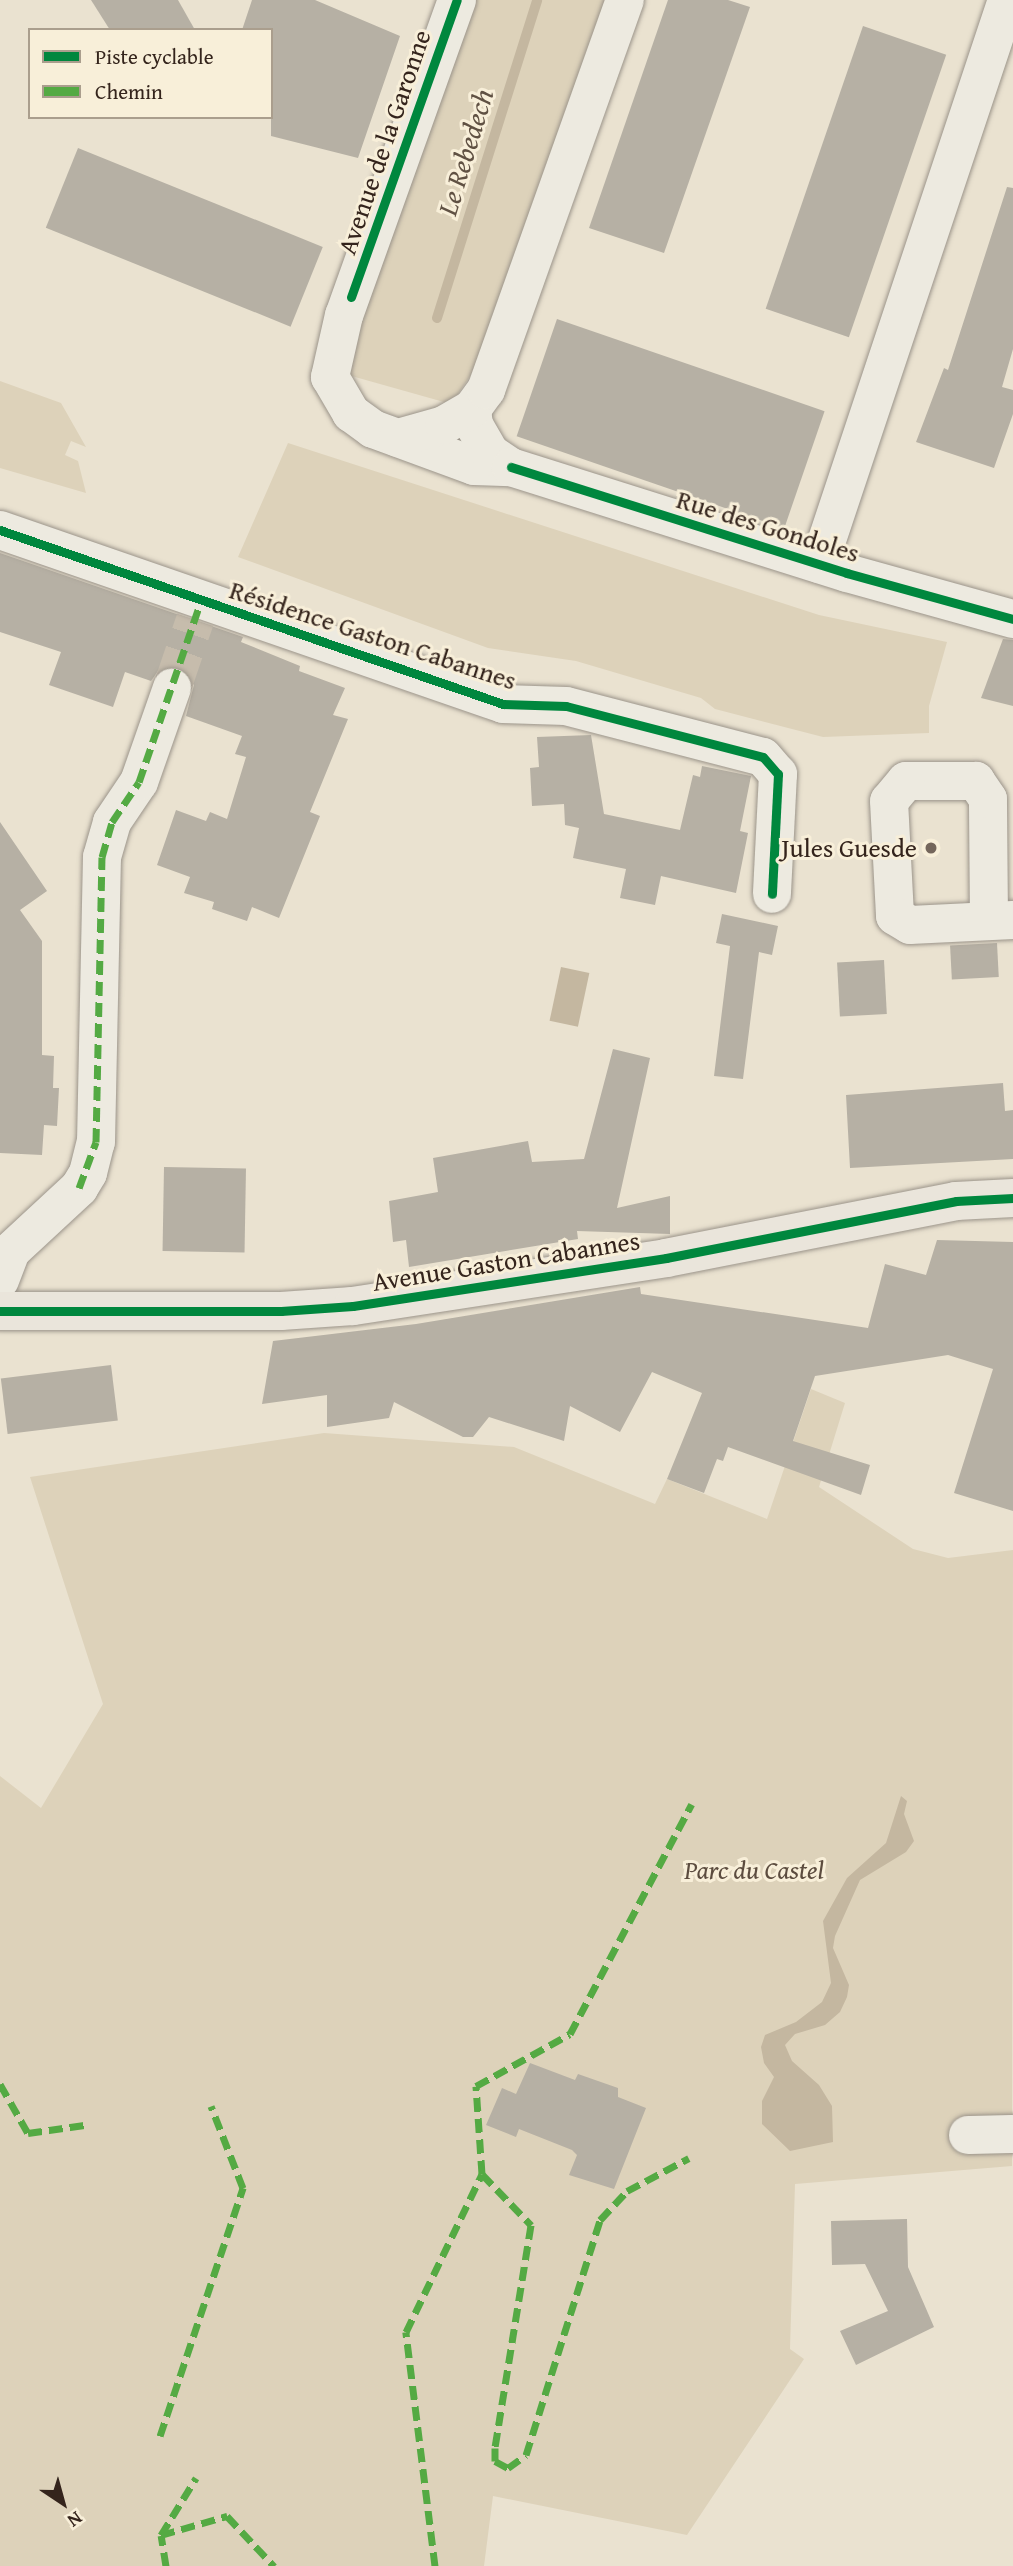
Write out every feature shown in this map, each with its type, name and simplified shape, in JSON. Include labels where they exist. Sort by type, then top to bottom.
[{"type":"main road","name":"Avenue Gaston Cabannes","points":[[0,1311],[281,1311],[353,1306],[666,1258],[957,1201],[1013,1198]]},
{"type":"street","name":"Avenue de la Garonne","points":[[457,0],[334,346],[330,377],[336,393],[351,413],[373,429],[474,466],[511,467]]},
{"type":"street","points":[[398,438],[419,435],[472,409],[498,363],[625,0]]},
{"type":"street","name":"Rue des Gondoles","points":[[819,564],[1007,0]]},
{"type":"street","name":"Rue des Gondoles","points":[[472,409],[474,425],[491,453],[511,467],[819,564],[1013,619]]},
{"type":"street","name":"Résidence Gaston Cabannes","points":[[0,530],[198,611],[503,704],[566,706],[763,757],[778,774],[772,894]]},
{"type":"street","points":[[0,1280],[11,1251],[79,1188],[96,1142],[102,857],[112,822],[139,782],[172,688]]},
{"type":"street","points":[[968,2135],[1013,2133]]},
{"type":"green space","points":[[472,0],[613,0],[481,360],[451,404],[348,375],[346,347]]},
{"type":"green space","points":[[0,381],[61,403],[86,447],[71,441],[65,455],[78,461],[86,493],[0,468]]},
{"type":"green space","points":[[288,443],[819,615],[947,642],[929,706],[929,733],[823,737],[715,709],[701,698],[576,661],[488,648],[238,557]]},
{"type":"green space","name":"Parc du Castel","points":[[811,1389],[845,1403],[819,1487],[913,1549],[948,1558],[1013,1550],[1012,2166],[795,2184],[790,2349],[804,2359],[687,2535],[493,2496],[484,2566],[0,2566],[0,1776],[41,1808],[103,1704],[30,1477],[324,1433],[514,1447],[655,1504],[667,1479],[767,1519]]},
{"type":"shaded area","points":[[561,967],[589,973],[578,1027],[550,1021]]},
{"type":"shaded area","points":[[901,1796],[907,1801],[904,1814],[914,1841],[906,1852],[860,1880],[835,1936],[833,1948],[849,1985],[847,1997],[840,2012],[825,2025],[795,2034],[785,2045],[792,2061],[819,2085],[832,2106],[833,2142],[790,2151],[762,2124],[762,2101],[774,2077],[764,2063],[761,2047],[765,2035],[796,2022],[822,2002],[831,1983],[823,1921],[847,1878],[886,1843]]},
{"type":"building","points":[[91,0],[178,0],[194,28],[109,28]]},
{"type":"building","points":[[252,0],[315,0],[400,36],[358,158],[271,136],[273,28],[243,28]]},
{"type":"building","points":[[668,0],[728,0],[750,7],[664,253],[589,228]]},
{"type":"building","points":[[863,26],[946,55],[849,337],[766,309]]},
{"type":"building","points":[[78,148],[323,247],[291,327],[46,228]]},
{"type":"building","points":[[1007,187],[1013,188],[1013,349],[1002,387],[1013,390],[1013,414],[994,468],[916,442],[944,368],[948,370]]},
{"type":"building","points":[[557,319],[825,411],[784,528],[517,436]]},
{"type":"building","points":[[0,553],[243,637],[241,642],[300,666],[299,671],[345,688],[333,715],[348,719],[310,812],[320,816],[279,918],[252,907],[247,921],[212,909],[214,902],[184,893],[190,877],[157,865],[176,810],[206,821],[210,812],[227,819],[246,757],[235,754],[242,736],[186,716],[194,685],[179,667],[158,671],[151,681],[125,672],[113,707],[49,685],[61,652],[0,632]]},
{"type":"building","points":[[1003,639],[1013,640],[1013,706],[981,698]]},
{"type":"building","points":[[591,735],[604,814],[680,830],[693,775],[700,777],[702,766],[751,776],[740,831],[748,833],[736,893],[661,876],[655,905],[620,898],[626,869],[573,858],[579,828],[565,825],[564,804],[532,806],[530,768],[539,767],[537,737]]},
{"type":"building","points":[[0,822],[47,891],[20,910],[42,941],[42,1055],[54,1056],[53,1088],[59,1088],[57,1126],[44,1125],[42,1155],[0,1153]]},
{"type":"building","points":[[722,914],[778,926],[772,955],[759,952],[743,1079],[714,1076],[730,946],[716,943]]},
{"type":"building","points":[[997,943],[999,977],[952,979],[950,945]]},
{"type":"building","points":[[884,960],[887,1014],[840,1016],[837,962]]},
{"type":"building","points":[[613,1049],[650,1058],[617,1208],[670,1196],[670,1234],[577,1231],[578,1239],[409,1267],[406,1240],[393,1242],[389,1201],[438,1192],[433,1158],[528,1141],[532,1162],[584,1159]]},
{"type":"building","points":[[1003,1083],[1005,1111],[1013,1110],[1013,1159],[850,1168],[846,1095]]},
{"type":"building","points":[[164,1167],[246,1168],[245,1252],[163,1251]]},
{"type":"building","points":[[937,1240],[1013,1242],[1013,1511],[954,1493],[993,1369],[948,1355],[815,1376],[793,1441],[870,1465],[861,1495],[728,1447],[723,1461],[717,1459],[704,1493],[667,1479],[702,1393],[652,1372],[620,1432],[570,1406],[564,1441],[489,1417],[473,1437],[463,1437],[394,1402],[389,1418],[327,1427],[327,1395],[262,1404],[273,1341],[416,1324],[640,1287],[641,1294],[868,1328],[885,1264],[926,1275]]},
{"type":"building","points":[[111,1365],[118,1421],[8,1434],[1,1379]]},
{"type":"building","points":[[530,2063],[575,2080],[578,2074],[618,2088],[618,2097],[646,2108],[614,2189],[569,2175],[577,2155],[572,2150],[519,2129],[516,2137],[486,2125],[502,2088],[516,2094]]},
{"type":"building","points":[[907,2219],[908,2267],[934,2327],[856,2365],[840,2331],[888,2311],[865,2264],[832,2265],[831,2221]]},
{"type":"waterway","name":"Le Rebedech","points":[[437,318],[537,0]]},
{"type":"tunnel","points":[[172,688],[195,620]]},
{"type":"marked path","points":[[79,1188],[96,1142],[102,857],[112,822],[139,782],[201,601]]},
{"type":"marked path","points":[[435,2566],[406,2332],[482,2174],[476,2086],[570,2034],[692,1804]]},
{"type":"marked path","points":[[0,2084],[28,2133],[84,2125]]},
{"type":"marked path","points":[[160,2436],[243,2188],[211,2106]]},
{"type":"marked path","points":[[482,2174],[531,2225],[495,2448],[495,2461],[508,2468],[526,2455],[600,2220],[627,2191],[689,2158]]},
{"type":"marked path","points":[[166,2566],[161,2535],[196,2478]]},
{"type":"marked path","points":[[161,2535],[227,2516],[274,2566]]},
{"type":"cycle path","points":[[351,297],[457,0]]},
{"type":"cycle path","points":[[511,467],[847,573],[1013,619]]},
{"type":"cycle path","points":[[0,530],[503,704],[566,706],[763,757],[778,774],[772,894]]},
{"type":"cycle path","points":[[0,1311],[281,1311],[353,1306],[666,1258],[956,1201],[1013,1198]]},
{"type":"place","name":"Jules Guesde","points":[[931,848]]}]
